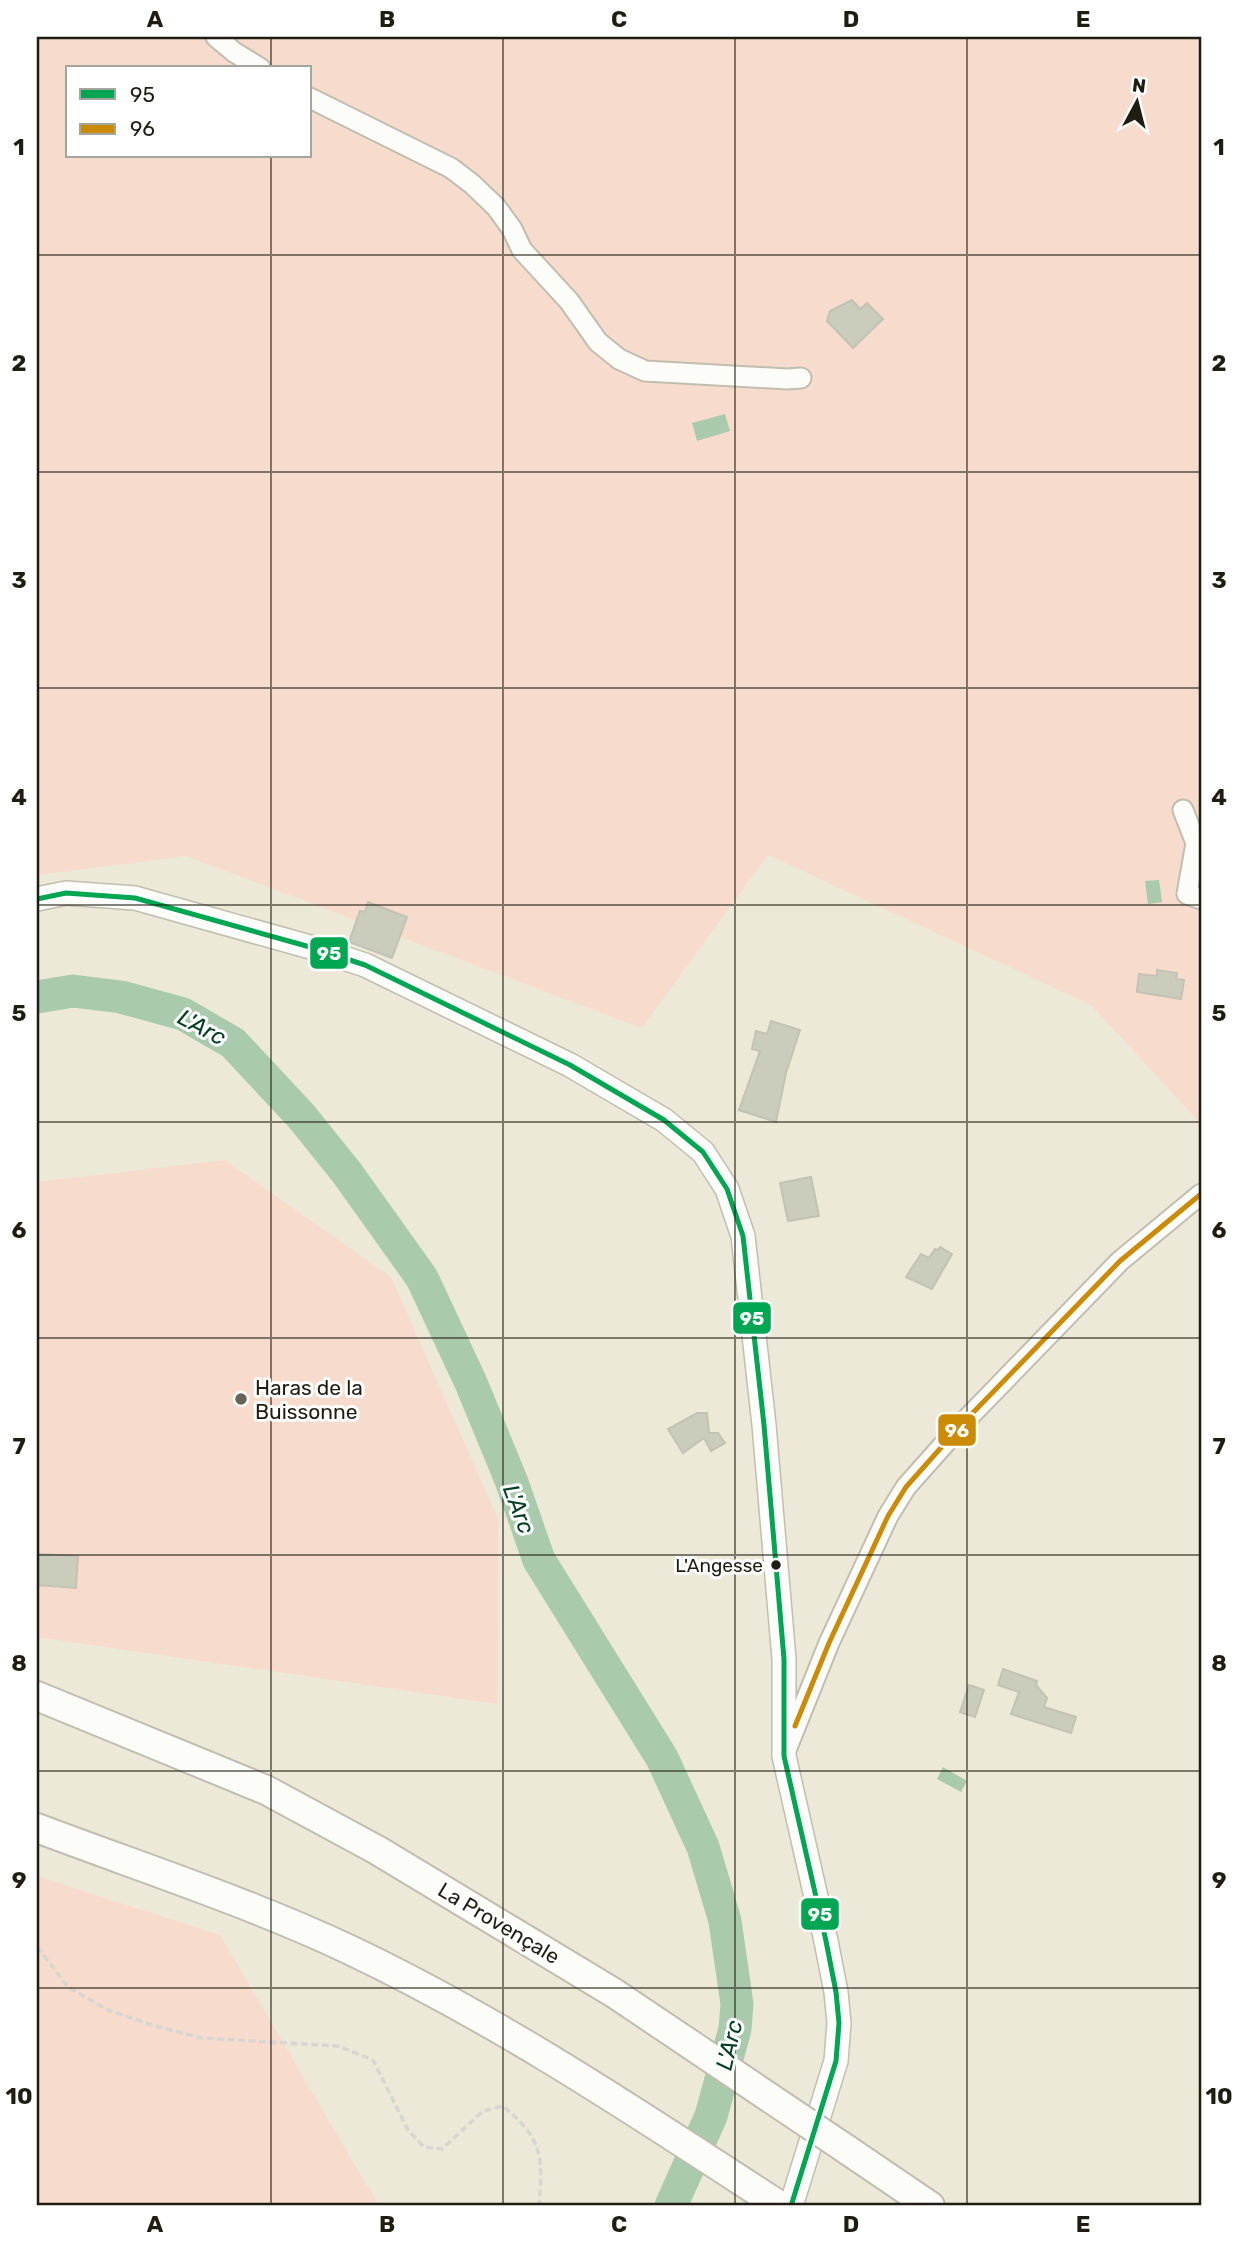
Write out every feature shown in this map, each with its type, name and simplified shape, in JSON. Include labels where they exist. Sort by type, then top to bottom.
[{"type":"highway","name":"La Provençale","points":[[37,1696],[266,1790],[377,1850],[614,1993],[930,2206]]},
{"type":"highway","points":[[37,1828],[257,1911],[347,1949],[444,1999],[586,2080],[780,2206]]},
{"type":"main road","points":[[37,899],[66,893],[135,898],[285,939],[366,965],[570,1065],[664,1120],[703,1152],[727,1189],[743,1236],[775,1533],[784,1659],[784,1756],[826,1941],[839,2023],[836,2061],[791,2206]]},
{"type":"street","points":[[216,37],[257,66]]},
{"type":"street","points":[[312,99],[451,168],[472,184],[496,207],[512,229],[522,250],[569,301],[598,342],[619,359],[645,371],[801,378]]},
{"type":"street","points":[[1183,810],[1196,843],[1187,894],[1201,899]]},
{"type":"street","points":[[784,1756],[834,1631],[888,1516],[906,1487],[962,1423],[1120,1261],[1201,1194]]},
{"type":"path","points":[[37,1947],[68,1987],[108,2010],[149,2024],[201,2038],[338,2046],[373,2060],[408,2130],[424,2147],[442,2149],[483,2111],[503,2106],[523,2123],[541,2154],[539,2206]]},
{"type":"shaded area","points":[[37,37],[1201,37],[1201,1124],[1091,1005],[768,855],[642,1028],[186,856],[37,875]]},
{"type":"shaded area","points":[[725,414],[730,431],[697,441],[692,423]]},
{"type":"shaded area","points":[[1159,880],[1162,902],[1148,904],[1145,881]]},
{"type":"shaded area","name":"Haras de la Buissonne","points":[[225,1160],[391,1277],[499,1521],[497,1704],[37,1637],[37,1182]]},
{"type":"shaded area","points":[[943,1767],[967,1781],[961,1792],[937,1779]]},
{"type":"shaded area","points":[[37,1876],[220,1935],[379,2206],[37,2206]]},
{"type":"building","points":[[852,300],[860,309],[867,303],[883,319],[853,348],[827,321],[830,311]]},
{"type":"building","points":[[368,902],[407,917],[392,958],[349,942],[360,911],[365,912]]},
{"type":"building","points":[[1157,970],[1177,973],[1176,979],[1184,980],[1181,999],[1137,992],[1139,974],[1157,976]]},
{"type":"building","points":[[771,1021],[800,1030],[786,1073],[776,1122],[739,1110],[760,1051],[752,1049],[756,1031],[767,1034]]},
{"type":"building","points":[[811,1177],[819,1216],[788,1221],[780,1183]]},
{"type":"building","points":[[940,1247],[952,1254],[932,1289],[906,1277],[921,1254],[929,1258],[935,1249]]},
{"type":"building","points":[[697,1413],[707,1413],[709,1433],[718,1433],[725,1443],[711,1451],[704,1438],[683,1453],[668,1429]]},
{"type":"building","points":[[37,1554],[78,1556],[76,1588],[37,1585]]},
{"type":"building","points":[[1003,1669],[1037,1681],[1036,1685],[1047,1698],[1044,1707],[1076,1717],[1071,1733],[1011,1714],[1019,1692],[998,1685]]},
{"type":"building","points":[[969,1685],[984,1690],[975,1717],[960,1712]]},
{"type":"waterway","name":"L'Arc","points":[[37,997],[73,991],[121,997],[183,1014],[233,1043],[302,1117],[347,1173],[422,1278],[471,1383],[511,1480],[539,1560],[662,1758],[703,1847],[725,1921],[737,2004],[735,2029],[711,2116],[671,2206]]},
{"type":"transit line","name":"95","points":[[37,899],[66,893],[135,898],[365,965],[570,1065],[664,1120],[703,1152],[727,1189],[743,1236],[764,1425],[784,1659],[784,1756],[826,1941],[839,2023],[836,2061],[791,2206]]},
{"type":"transit line","name":"96","points":[[795,1726],[829,1643],[888,1516],[906,1487],[962,1424],[1120,1261],[1201,1194]]},
{"type":"place","name":"Haras de la Buissonne","points":[[241,1399]]},
{"type":"place","name":"L'Angesse","points":[[776,1565]]}]
